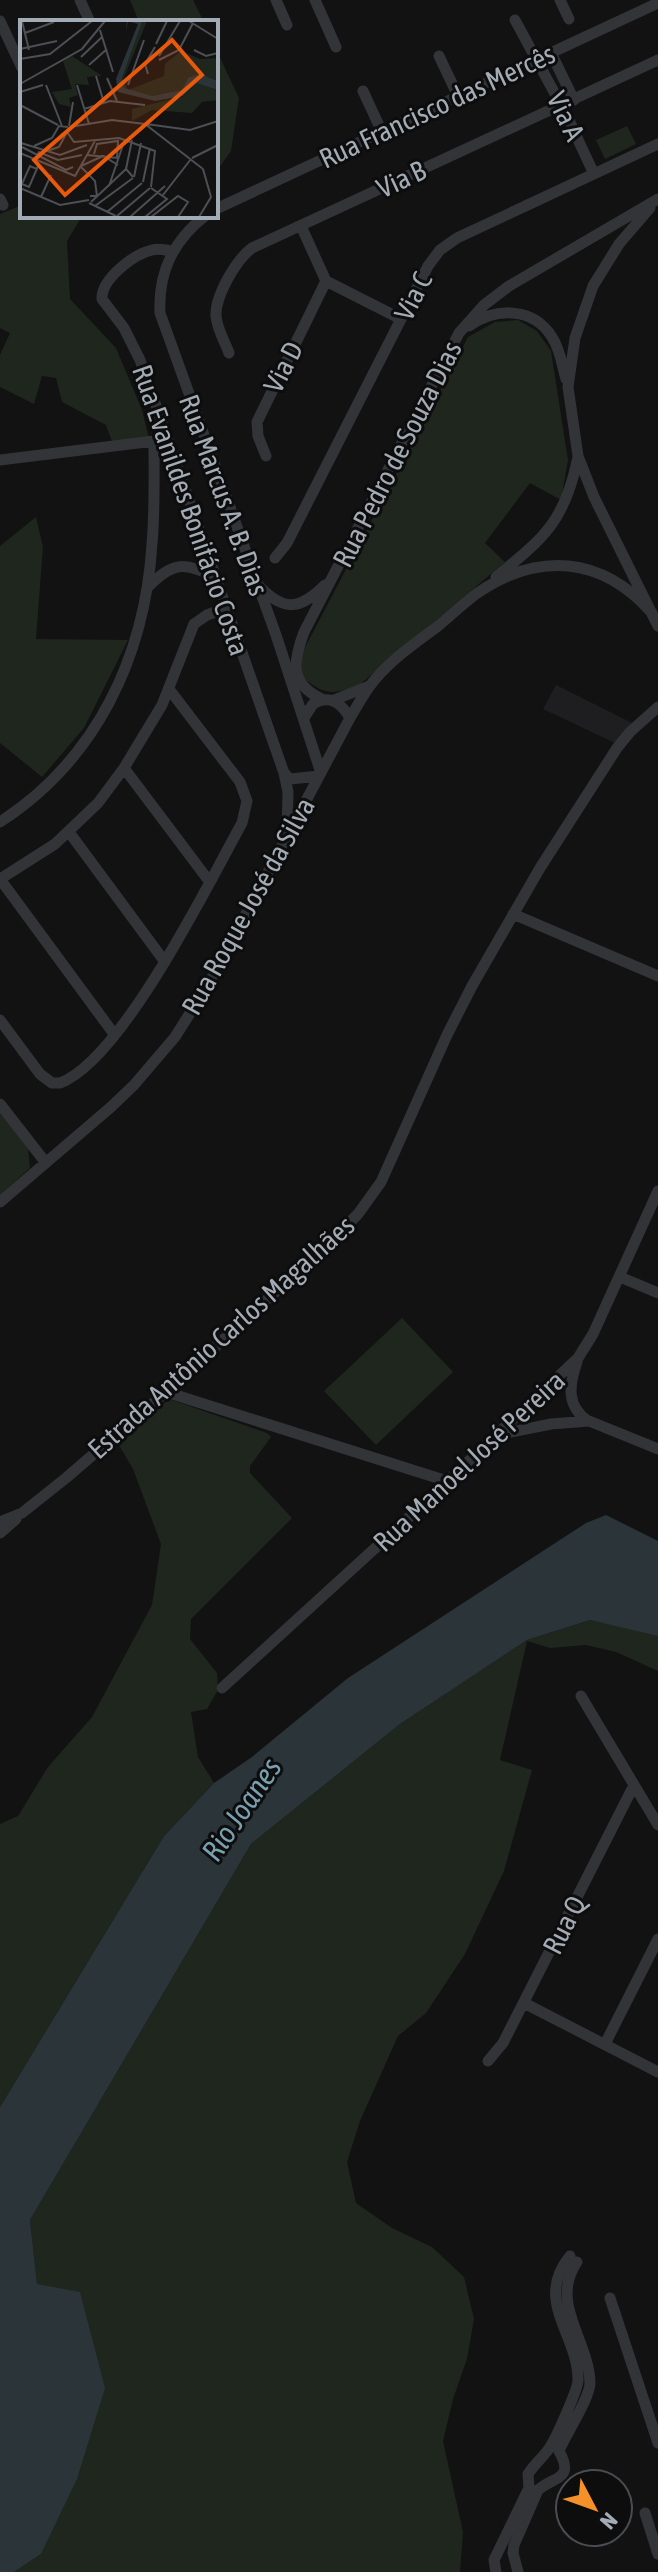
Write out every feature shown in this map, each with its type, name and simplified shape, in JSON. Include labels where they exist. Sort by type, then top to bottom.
[{"type":"street","points":[[80,0],[89,20]]},
{"type":"street","points":[[276,0],[287,25]]},
{"type":"street","points":[[315,0],[336,47]]},
{"type":"street","points":[[560,0],[569,19]]},
{"type":"street","name":"Rua Francisco das Mercês","points":[[218,208],[658,3]]},
{"type":"street","name":"Via A","points":[[515,20],[538,59],[594,174]]},
{"type":"street","points":[[0,21],[20,64]]},
{"type":"street","points":[[551,53],[574,100]]},
{"type":"street","points":[[439,56],[458,96]]},
{"type":"street","name":"Via B","points":[[229,353],[217,323],[216,307],[237,264],[252,248],[658,60]]},
{"type":"street","points":[[363,91],[382,132]]},
{"type":"street","name":"Via C","points":[[275,558],[287,543],[433,257],[449,243],[658,144]]},
{"type":"street","points":[[568,387],[575,338],[593,286],[619,244],[658,200]]},
{"type":"street","name":"Rua Pedro de Souza Dias","points":[[328,700],[311,694],[298,680],[296,654],[305,630],[459,333],[495,295],[658,200]]},
{"type":"street","points":[[172,251],[203,218]]},
{"type":"street","points":[[301,226],[326,281],[401,319]]},
{"type":"street","name":"Rua Evanildes Bonifácio Costa","points":[[172,251],[151,250],[135,257],[104,286],[102,299],[131,341],[287,776]]},
{"type":"street","name":"Rua Marcus A. B. Dias","points":[[172,251],[161,282],[159,299],[163,326],[276,635],[320,774]]},
{"type":"street","name":"Via D","points":[[266,456],[256,430],[260,414],[326,281]]},
{"type":"street","points":[[459,333],[485,317],[502,312],[518,313],[532,318],[554,339],[568,387],[578,456],[594,497],[658,626]]},
{"type":"street","points":[[0,460],[167,439]]},
{"type":"street","points":[[0,822],[33,799],[59,775],[96,727],[128,659],[147,587],[154,519],[154,441]]},
{"type":"street","name":"Rua Roque José da Silva","points":[[0,1202],[134,1085],[175,1037],[209,983],[369,686],[395,659],[532,548],[567,502],[578,456]]},
{"type":"street","name":"Rua Roque José da Silva","points":[[476,594],[524,570],[573,565],[604,574],[640,600],[652,613]]},
{"type":"street","points":[[147,587],[168,569],[181,566],[192,566],[215,578]]},
{"type":"street","points":[[270,620],[274,610],[308,600],[332,578]]},
{"type":"street","points":[[256,583],[272,599],[305,614],[305,630],[291,640],[276,635]]},
{"type":"street","points":[[114,1034],[0,879],[33,860],[69,832],[98,803],[124,768],[169,689],[194,624],[226,608]]},
{"type":"street","points":[[304,718],[309,708],[369,686]]},
{"type":"street","points":[[0,1020],[40,1074],[52,1083],[60,1083],[78,1074],[114,1034],[152,984],[242,823],[247,801],[240,782],[169,689]]},
{"type":"street","points":[[328,700],[343,707],[350,718]]},
{"type":"street","name":"Estrada Antônio Carlos Magalhães","points":[[0,1522],[22,1513],[130,1423],[336,1236],[370,1198],[389,1168],[458,1011],[513,914],[604,766],[630,732],[656,707]]},
{"type":"street","points":[[310,736],[324,742],[338,741]]},
{"type":"street","points":[[124,768],[209,881]]},
{"type":"street","points":[[287,776],[320,774]]},
{"type":"street","points":[[287,776],[287,838]]},
{"type":"street","points":[[287,776],[305,804]]},
{"type":"street","points":[[288,792],[305,804]]},
{"type":"street","points":[[69,832],[165,962]]},
{"type":"street","points":[[513,914],[658,976]]},
{"type":"street","points":[[0,1104],[46,1163]]},
{"type":"street","name":"Rua Manoel José Pereira","points":[[222,1688],[578,1358],[593,1334],[658,1191]]},
{"type":"street","points":[[620,1277],[658,1293]]},
{"type":"street","points":[[578,1358],[571,1397],[575,1410],[589,1421],[658,1449]]},
{"type":"street","points":[[163,1394],[447,1481]]},
{"type":"street","points":[[497,1435],[551,1424],[589,1421]]},
{"type":"street","points":[[0,1533],[22,1513]]},
{"type":"street","points":[[581,1696],[658,1825]]},
{"type":"street","name":"Rua Q","points":[[488,2061],[503,2043],[634,1785]]},
{"type":"street","points":[[605,2044],[658,1939]]},
{"type":"street","points":[[524,2003],[658,2071]]},
{"type":"street","points":[[518,2572],[513,2553],[533,2489],[528,2474],[555,2450],[578,2383],[575,2363],[555,2305],[561,2268],[573,2259]]},
{"type":"street","points":[[610,2298],[658,2443]]},
{"type":"street","points":[[496,2572],[494,2560],[533,2489],[562,2477],[565,2463],[555,2450]]},
{"type":"street","points":[[645,2513],[658,2554]]},
{"type":"street","points":[[499,2553],[513,2553]]},
{"type":"shaded area","points":[[130,0],[193,0],[203,20],[138,20]]},
{"type":"shaded area","points":[[218,53],[239,98],[231,151],[218,169]]},
{"type":"shaded area","points":[[627,126],[636,144],[605,159],[596,140]]},
{"type":"shaded area","points":[[20,206],[20,218],[81,218],[67,241],[70,299],[116,348],[142,410],[150,443],[113,444],[106,425],[62,402],[56,378],[42,376],[34,404],[0,387],[0,355],[10,333],[0,328],[0,214]]},
{"type":"shaded area","points":[[518,320],[537,331],[551,351],[568,460],[561,500],[530,483],[485,543],[505,562],[358,686],[334,692],[317,687],[302,677],[301,655],[468,337],[495,322]]},
{"type":"shaded area","points":[[36,517],[43,547],[36,639],[128,640],[84,728],[42,777],[0,743],[0,546]]},
{"type":"shaded area","points":[[556,685],[632,723],[615,743],[543,709]]},
{"type":"shaded area","points":[[0,1110],[28,1148],[30,1168],[0,1195]]},
{"type":"shaded area","points":[[402,1318],[453,1372],[376,1445],[324,1391]]},
{"type":"shaded area","points":[[169,1399],[267,1433],[271,1437],[250,1466],[250,1473],[292,1518],[191,1619],[190,1639],[217,1673],[218,1690],[207,1709],[191,1712],[198,1757],[214,1783],[164,1836],[0,2107],[0,1824],[18,1816],[48,1767],[92,1717],[152,1605],[161,1544],[133,1469],[119,1445]]},
{"type":"shaded area","points":[[590,1620],[656,1634],[658,1671],[616,1652],[586,1645],[550,1648],[527,1641],[500,1760],[532,1770],[504,1871],[465,1954],[426,2013],[398,2036],[360,2121],[347,2162],[356,2203],[392,2228],[432,2247],[464,2277],[474,2319],[467,2359],[443,2441],[463,2532],[460,2572],[14,2572],[41,2554],[37,2285],[30,2220],[251,1844],[400,1724],[527,1640]]},
{"type":"water","name":"Rio Joanes","points":[[606,1515],[658,1541],[658,1636],[590,1620],[527,1640],[400,1724],[251,1844],[30,2220],[37,2284],[80,2292],[105,2388],[77,2479],[41,2554],[14,2572],[0,2572],[0,2107],[164,1836],[214,1783],[252,1757],[348,1678],[586,1523]]}]
